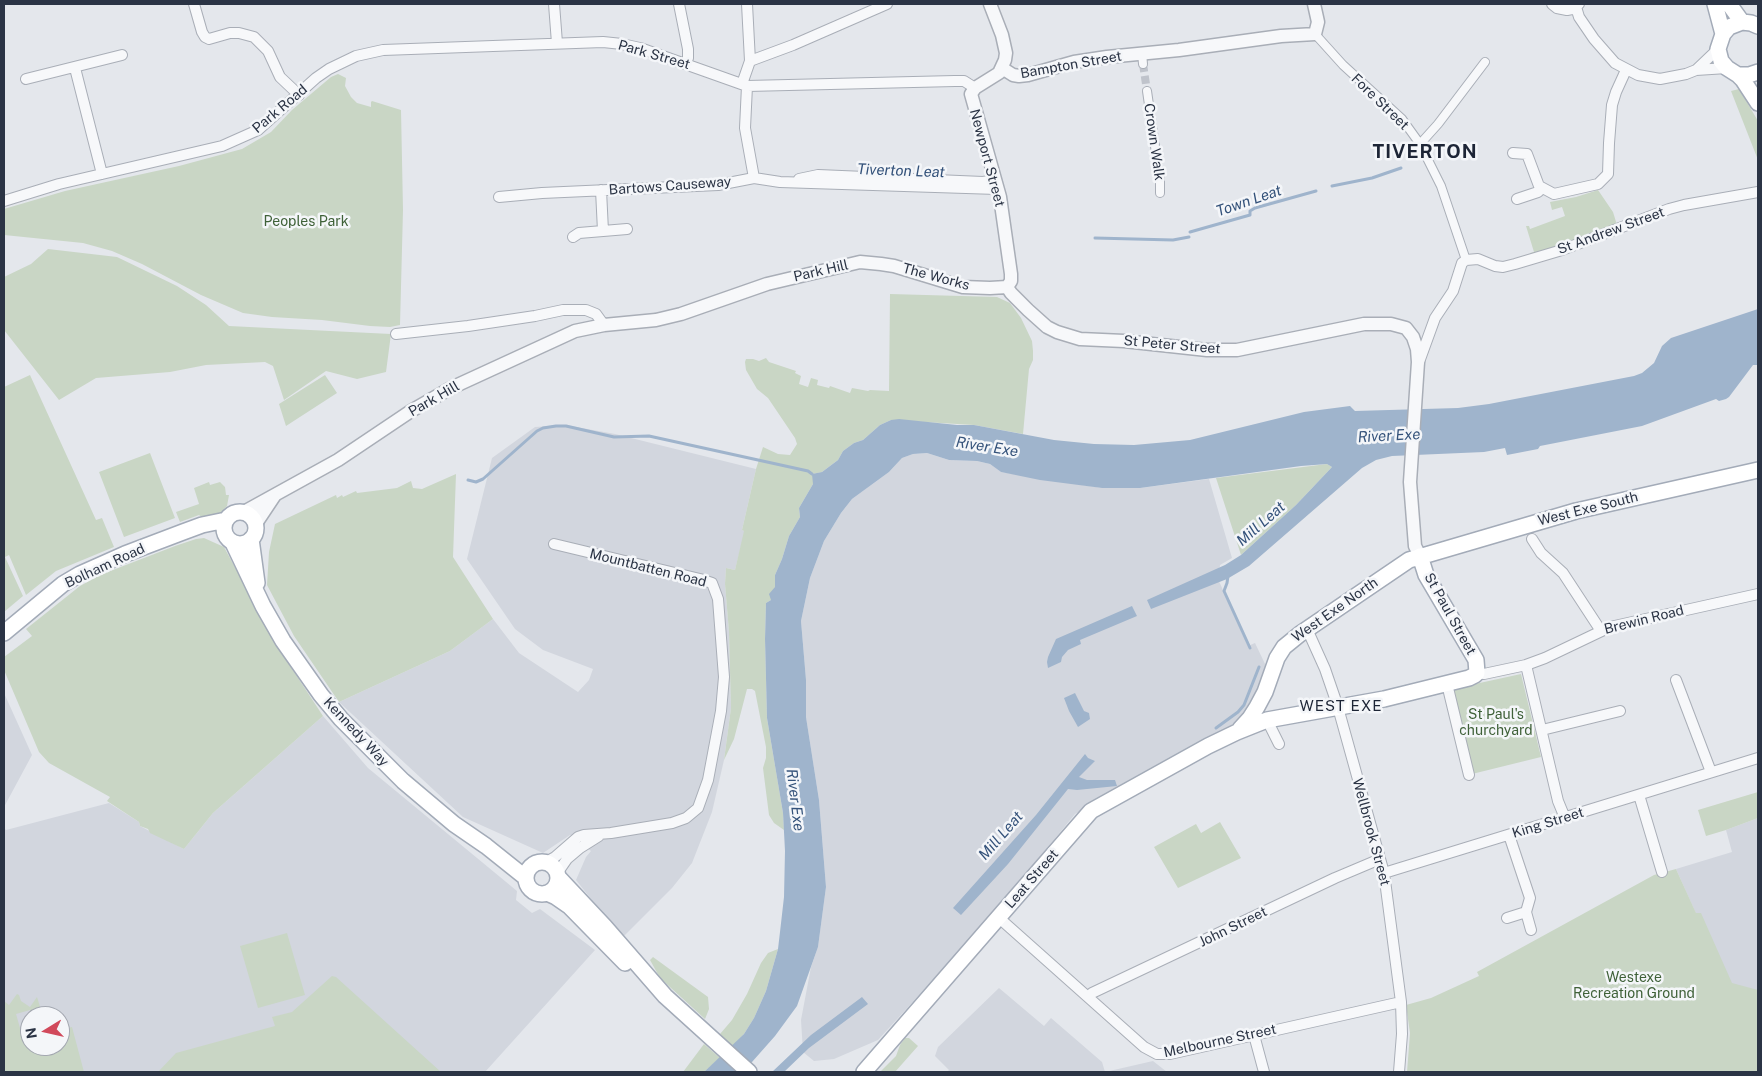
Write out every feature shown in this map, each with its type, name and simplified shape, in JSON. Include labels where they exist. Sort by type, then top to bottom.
[{"type":"main road","points":[[1715,4],[1723,34]]},
{"type":"main road","points":[[1729,4],[1742,22]]},
{"type":"main road","points":[[1758,26],[1742,22],[1729,27],[1723,34],[1718,49],[1721,61],[1758,103]]},
{"type":"main road","points":[[1732,72],[1749,75],[1758,72]]},
{"type":"main road","name":"West Exe South","points":[[1420,556],[1576,511],[1758,470]]},
{"type":"main road","points":[[242,513],[250,517],[253,532],[243,544],[229,540],[224,527],[226,520],[232,515],[242,513]]},
{"type":"main road","name":"Bolham Road","points":[[4,633],[63,584],[80,574],[125,554],[202,525],[226,520]]},
{"type":"main road","name":"Bolham Road","points":[[191,530],[212,532],[229,540]]},
{"type":"main road","name":"Kennedy Way","points":[[253,532],[257,592]]},
{"type":"main road","name":"Kennedy Way","points":[[229,540],[283,640],[341,720],[403,781],[454,824],[486,846],[526,878]]},
{"type":"main road","name":"West Exe North","points":[[1237,732],[1257,707],[1265,692],[1277,658],[1284,647],[1400,565],[1420,556]]},
{"type":"main road","name":"St Paul Street","points":[[1420,556],[1426,575],[1476,660],[1477,673]]},
{"type":"main road","name":"Leat Street","points":[[864,1072],[1091,811],[1170,766],[1237,732],[1267,720],[1384,699],[1448,684],[1469,678],[1477,673]]},
{"type":"main road","points":[[1257,707],[1266,713],[1288,716]]},
{"type":"main road","name":"Kennedy Way","points":[[486,846],[541,863]]},
{"type":"main road","points":[[558,875],[556,887],[548,893],[542,894],[533,891],[526,878],[530,867],[541,863],[554,866],[558,875],[665,996]]},
{"type":"main road","points":[[548,893],[569,906],[617,955],[749,1072]]},
{"type":"street","points":[[194,4],[205,37],[209,39],[230,33],[239,33],[254,37],[268,51],[280,77],[299,95]]},
{"type":"street","points":[[554,4],[557,43]]},
{"type":"street","points":[[679,4],[688,49],[686,64]]},
{"type":"street","points":[[747,4],[750,61],[744,85],[745,128],[754,178]]},
{"type":"street","points":[[750,61],[802,41],[887,4]]},
{"type":"street","points":[[990,4],[1000,29],[1006,53],[1002,68]]},
{"type":"street","points":[[1314,4],[1318,22],[1315,34]]},
{"type":"street","points":[[1552,4],[1562,10],[1572,9],[1578,5],[1579,17],[1594,39],[1615,63],[1626,70],[1649,78],[1660,79],[1696,70],[1718,49]]},
{"type":"street","name":"Bampton Street","points":[[974,88],[998,73],[1002,68],[1013,75],[1019,76],[1074,62],[1143,58],[1179,50],[1281,36],[1315,34]]},
{"type":"street","name":"Fore Street","points":[[1315,34],[1343,65],[1402,119],[1420,144],[1441,186],[1466,260]]},
{"type":"street","name":"Park Street","points":[[557,43],[603,42],[622,44],[744,85]]},
{"type":"street","name":"Park Road","points":[[4,201],[59,184],[222,146],[258,130],[316,78],[329,69],[371,51],[557,43]]},
{"type":"street","points":[[26,79],[122,55]]},
{"type":"street","points":[[1420,144],[1438,124],[1485,62]]},
{"type":"street","points":[[75,68],[102,174]]},
{"type":"street","points":[[1513,153],[1523,152],[1527,154],[1536,181],[1542,188],[1554,194],[1598,184],[1608,174],[1612,105],[1626,70]]},
{"type":"street","points":[[1696,70],[1732,72]]},
{"type":"street","points":[[744,85],[964,81],[974,88]]},
{"type":"street","name":"Newport Street","points":[[974,88],[972,99],[1000,198],[1011,274],[1008,286]]},
{"type":"street","name":"Crown Walk","points":[[1147,91],[1160,181],[1160,193]]},
{"type":"street","name":"Bartows Causeway","points":[[499,197],[516,194],[718,185],[754,178],[793,181],[818,175],[996,184]]},
{"type":"street","points":[[1516,199],[1538,192],[1542,188]]},
{"type":"street","points":[[600,190],[604,231]]},
{"type":"street","name":"St Andrew Street","points":[[1466,260],[1478,259],[1503,267],[1562,250],[1669,209],[1758,192]]},
{"type":"street","points":[[573,238],[579,233],[627,229]]},
{"type":"street","points":[[1420,556],[1415,546],[1410,482],[1418,362],[1435,318],[1453,291],[1462,264],[1466,260]]},
{"type":"street","name":"Park Hill","points":[[242,513],[338,460],[410,411],[451,388],[575,331],[604,325],[656,320],[681,314],[767,284],[849,264],[869,262],[894,266]]},
{"type":"street","name":"The Works","points":[[894,266],[963,287],[990,288],[1008,286]]},
{"type":"street","name":"St Peter Street","points":[[1008,286],[1011,293],[1047,327],[1080,339],[1124,340],[1207,350],[1237,350],[1364,324],[1391,324],[1400,326],[1410,332],[1417,349],[1418,362]]},
{"type":"street","points":[[396,334],[468,326],[563,310],[586,310],[596,314],[604,325]]},
{"type":"street","name":"Park Hill","points":[[253,532],[275,496]]},
{"type":"street","points":[[1532,539],[1541,553],[1563,573],[1601,631]]},
{"type":"street","name":"Mountbatten Road","points":[[541,863],[555,857],[578,837],[672,823],[686,818],[698,808],[708,780],[721,711],[724,676],[718,599],[712,584],[700,579],[554,544]]},
{"type":"street","name":"Brewin Road","points":[[1477,673],[1484,674],[1526,665],[1601,631],[1667,613],[1758,594]]},
{"type":"street","name":"Wellbrook Street","points":[[1307,629],[1325,670],[1338,708],[1384,873],[1401,1002],[1402,1034],[1399,1072]]},
{"type":"street","points":[[1526,665],[1558,801],[1565,818]]},
{"type":"street","points":[[1676,680],[1711,772]]},
{"type":"street","points":[[1448,684],[1469,775]]},
{"type":"street","points":[[1542,730],[1620,711]]},
{"type":"street","points":[[1267,720],[1279,744]]},
{"type":"street","name":"King Street","points":[[1384,873],[1758,758]]},
{"type":"street","points":[[1639,794],[1662,872]]},
{"type":"street","name":"Mountbatten Road","points":[[558,875],[567,859],[588,841],[602,834]]},
{"type":"street","points":[[1509,835],[1530,898],[1526,912],[1531,930]]},
{"type":"street","name":"John Street","points":[[1088,997],[1092,993],[1326,882],[1380,859]]},
{"type":"street","points":[[1507,918],[1526,912]]},
{"type":"street","name":"Melbourne Street","points":[[998,917],[1150,1051],[1156,1054],[1170,1054],[1401,1002]]},
{"type":"street","points":[[1254,1035],[1264,1072]]},
{"type":"shaded area","points":[[565,425],[615,434],[756,469],[742,530],[745,531],[735,570],[726,568],[725,584],[729,632],[731,708],[724,760],[712,812],[692,863],[672,888],[624,936],[576,880],[586,857],[591,851],[570,835],[543,853],[463,817],[339,702],[450,651],[493,619],[519,653],[578,692],[589,680],[593,669],[543,650],[515,629],[467,559],[492,458],[535,427]]},
{"type":"shaded area","points":[[927,453],[949,460],[977,461],[990,464],[1001,472],[1102,488],[1140,488],[1209,479],[1232,558],[1220,565],[1218,579],[1248,646],[1255,643],[1266,666],[1262,687],[1251,707],[1223,734],[1075,814],[994,913],[878,1040],[834,1059],[814,1061],[803,1052],[801,1020],[811,967],[818,947],[826,887],[819,800],[806,717],[806,680],[801,621],[810,578],[824,541],[841,513],[852,499],[889,472],[902,458],[913,454]]},
{"type":"shaded area","points":[[4,693],[32,755],[4,807]]},
{"type":"shaded area","points":[[323,716],[368,768],[517,891],[516,900],[532,913],[540,909],[595,950],[485,1072],[4,1072],[4,828],[6,830],[109,803],[139,822],[140,826],[184,849],[213,813]]},
{"type":"shaded area","points":[[1758,818],[1758,1072],[1729,987],[1676,869],[1732,852],[1726,830]]},
{"type":"shaded area","points":[[999,988],[1044,1026],[1051,1018],[1102,1062],[1105,1072],[947,1072],[949,1070],[935,1056],[938,1047]]},
{"type":"shaded area","points":[[1153,1061],[1167,1072],[1105,1072]]},
{"type":"green space","name":"Peoples Park","points":[[338,74],[346,78],[345,86],[357,103],[371,107],[372,101],[401,110],[403,210],[400,325],[390,327],[370,326],[243,313],[201,295],[142,264],[112,251],[83,243],[4,235],[4,209],[65,191],[179,166],[242,149],[271,132],[292,110],[331,77]]},
{"type":"green space","points":[[1739,89],[1758,121],[1758,160],[1731,91]]},
{"type":"green space","points":[[1598,190],[1613,212],[1617,225],[1535,256],[1530,253],[1534,252],[1526,226],[1529,226],[1530,229],[1565,216],[1562,207],[1552,210],[1550,202]]},
{"type":"green space","points":[[48,249],[117,257],[177,286],[206,305],[229,326],[391,334],[386,372],[357,379],[326,371],[284,400],[273,366],[265,362],[206,365],[170,372],[96,378],[59,400],[4,330],[4,277],[31,264]]},
{"type":"green space","points":[[890,294],[997,297],[1010,303],[1021,318],[1032,341],[1033,351],[1033,360],[1029,369],[1023,434],[974,425],[891,420],[880,425],[863,440],[854,443],[843,451],[838,460],[822,472],[813,474],[813,484],[799,508],[800,517],[789,536],[775,575],[775,587],[771,600],[766,603],[767,718],[783,813],[784,830],[774,823],[769,815],[763,768],[766,758],[766,747],[755,691],[752,689],[747,689],[734,739],[724,760],[731,708],[729,632],[725,584],[726,568],[735,570],[744,531],[742,530],[763,447],[778,454],[790,455],[797,444],[795,438],[768,398],[757,389],[746,370],[745,362],[746,359],[759,361],[766,358],[769,362],[796,371],[795,373],[801,376],[799,384],[808,387],[811,378],[818,380],[817,385],[829,388],[830,386],[850,393],[852,388],[868,391],[889,391]]},
{"type":"green space","points":[[30,375],[96,520],[102,518],[114,547],[56,571],[26,595],[9,555],[5,557],[23,596],[4,612],[4,387]]},
{"type":"green space","points":[[325,375],[337,393],[286,426],[279,404]]},
{"type":"green space","points":[[150,453],[175,518],[124,537],[99,472]]},
{"type":"green space","points":[[1327,464],[1332,467],[1296,505],[1241,555],[1216,478]]},
{"type":"green space","points":[[456,474],[453,557],[493,619],[450,651],[339,702],[294,636],[267,585],[269,552],[275,524],[336,495],[337,498],[356,491],[357,493],[397,488],[411,481],[413,488],[422,489]]},
{"type":"green space","points":[[209,482],[210,485],[220,482],[225,487],[226,495],[229,495],[227,506],[218,515],[203,518],[199,515],[180,522],[176,512],[199,504],[194,488]]},
{"type":"green space","points":[[204,538],[224,547],[281,652],[323,716],[213,813],[184,849],[150,833],[148,829],[140,826],[139,822],[107,801],[110,797],[49,763],[39,752],[4,670],[4,657],[32,636],[26,629],[80,586],[100,575],[175,546]]},
{"type":"green space","name":"St Paul's churchyard","points":[[1521,674],[1541,757],[1472,774],[1452,689]]},
{"type":"green space","points":[[1758,792],[1758,818],[1706,836],[1698,810]]},
{"type":"green space","points":[[1220,822],[1241,858],[1178,888],[1154,847],[1196,824],[1201,833]]},
{"type":"green space","name":"Westexe Recreation Ground","points":[[1676,869],[1696,913],[1701,913],[1732,983],[1758,990],[1758,1072],[1407,1072],[1410,1033],[1406,1005],[1431,998],[1479,976],[1477,972],[1654,875]]},
{"type":"green space","points":[[287,933],[305,995],[258,1008],[240,946]]},
{"type":"green space","points":[[778,949],[766,991],[754,1018],[744,1034],[732,1047],[720,1034],[732,1020],[747,994],[761,963],[768,953]]},
{"type":"green space","points":[[653,957],[708,997],[709,1009],[705,1019],[660,978],[650,960]]},
{"type":"green space","points":[[332,976],[336,977],[441,1072],[158,1072],[176,1053],[275,1026],[272,1017],[292,1012]]},
{"type":"green space","points":[[17,994],[21,1001],[28,1006],[20,1006],[20,1013],[16,1014],[20,1028],[20,1056],[70,1056],[70,1028],[72,1027],[84,1072],[4,1072],[4,1001],[9,1005]]},
{"type":"green space","points":[[37,997],[40,1006],[31,1006]]},
{"type":"green space","points":[[905,1038],[909,1038],[918,1046],[895,1072],[880,1072],[896,1056]]},
{"type":"green space","points":[[704,1044],[720,1058],[704,1072],[683,1072]]},
{"type":"water","name":"River Exe","points":[[1758,309],[1758,365],[1753,365],[1726,399],[1719,401],[1716,399],[1642,426],[1540,446],[1538,449],[1507,455],[1505,448],[1484,452],[1392,456],[1376,460],[1362,468],[1249,566],[1227,579],[1151,609],[1147,600],[1225,565],[1241,555],[1296,505],[1332,467],[1327,464],[1301,466],[1140,488],[1102,488],[1040,480],[1001,472],[990,464],[977,461],[949,460],[927,453],[913,454],[902,458],[889,472],[852,499],[841,513],[824,541],[810,578],[801,621],[806,680],[806,717],[819,800],[826,887],[818,947],[797,1006],[775,1036],[752,1062],[741,1072],[704,1072],[744,1034],[754,1018],[766,991],[778,949],[784,897],[785,851],[783,813],[767,718],[766,603],[771,600],[769,594],[775,587],[775,575],[789,536],[800,517],[799,508],[813,484],[812,474],[822,472],[838,460],[843,451],[854,443],[863,440],[880,425],[899,419],[974,425],[1054,440],[1134,445],[1190,440],[1304,412],[1350,406],[1355,411],[1458,408],[1489,404],[1634,376],[1642,373],[1654,363],[1662,346],[1671,338]]},
{"type":"water","points":[[1132,606],[1137,616],[1080,640],[1081,644],[1068,650],[1062,657],[1061,662],[1048,668],[1048,657],[1056,639]]},
{"type":"water","points":[[1075,693],[1084,711],[1089,713],[1090,719],[1078,727],[1064,698]]},
{"type":"water","points":[[1085,754],[1088,758],[1095,761],[1079,777],[1087,780],[1115,780],[1117,786],[1077,790],[1068,789],[1008,864],[961,915],[953,908],[1036,815]]},
{"type":"water","points":[[862,997],[868,1004],[809,1048],[784,1072],[772,1072],[811,1035]]},
{"type":"waterway","name":"Town Leat","points":[[1332,186],[1372,178],[1401,168]]},
{"type":"waterway","name":"Town Leat","points":[[1190,232],[1250,215],[1250,211],[1255,208],[1316,191]]},
{"type":"waterway","name":"Town Leat","points":[[1095,238],[1173,240],[1189,237]]},
{"type":"waterway","points":[[468,480],[476,482],[483,479],[537,431],[556,426],[566,426],[614,437],[649,436],[808,471],[812,474]]},
{"type":"waterway","points":[[1228,576],[1224,591],[1250,648]]},
{"type":"waterway","points":[[1216,728],[1238,712],[1244,705],[1259,667]]},
{"type":"tunnel","points":[[1143,64],[1147,91]]},
{"type":"district","name":"TIVERTON","points":[[1425,152]]},
{"type":"district","name":"WEST EXE","points":[[1341,706]]},
{"type":"water label","name":"Tiverton Leat","points":[[901,171]]},
{"type":"water label","name":"Mill Leat","points":[[1261,524]]},
{"type":"water label","name":"Mill Leat","points":[[1001,836]]}]
